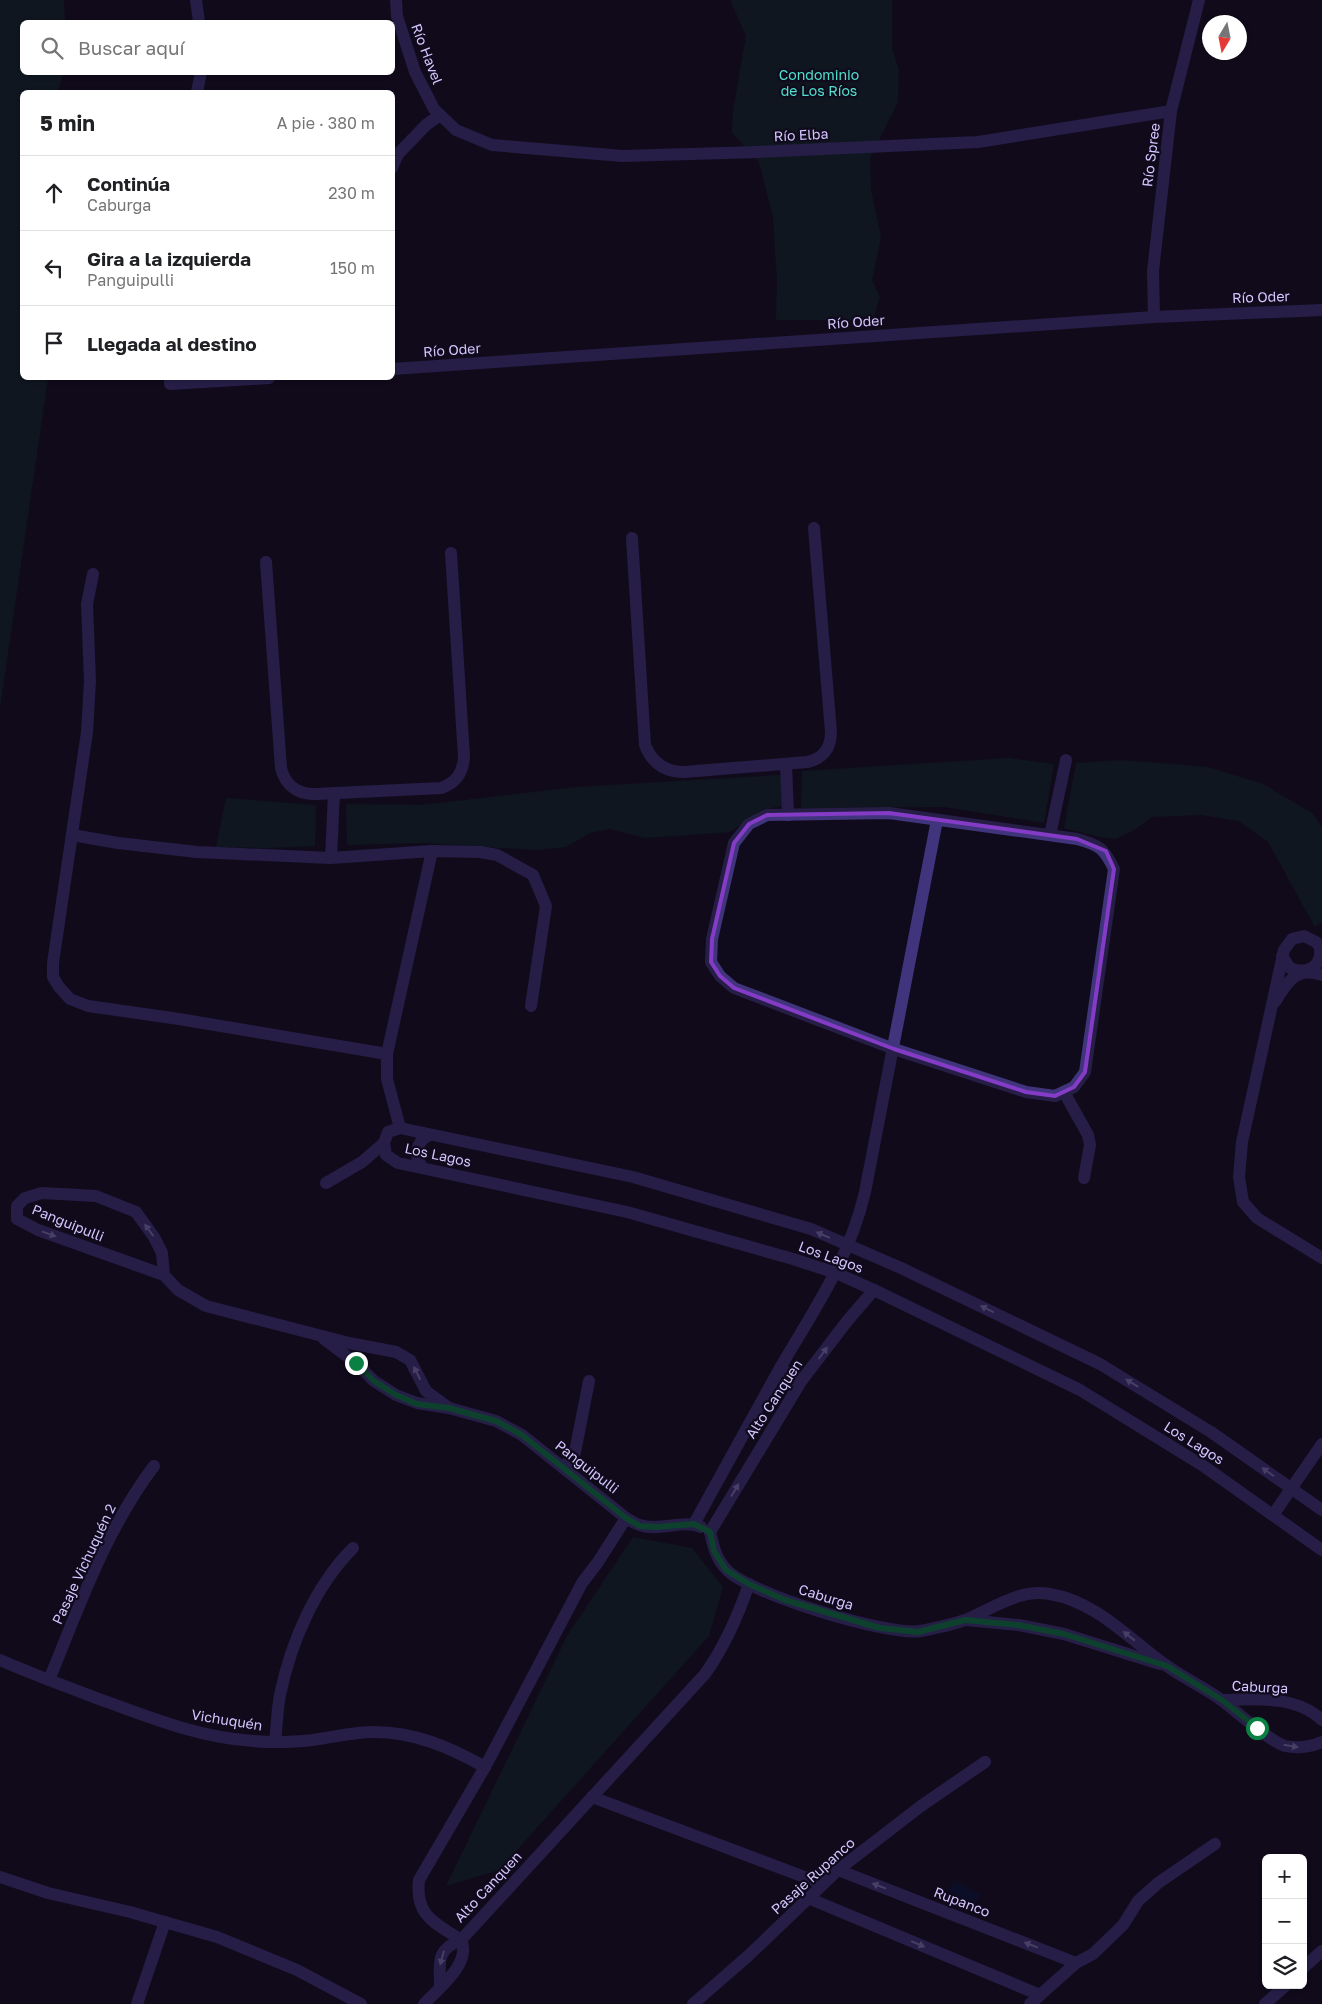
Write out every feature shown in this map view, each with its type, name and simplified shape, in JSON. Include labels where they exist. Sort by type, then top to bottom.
[{"type":"street","points":[[196,0],[199,20]]},
{"type":"street","name":"Río Havel","points":[[396,0],[397,16],[415,72],[434,109],[440,115]]},
{"type":"street","name":"Río Spree","points":[[1154,317],[1153,270],[1171,111],[1199,0]]},
{"type":"street","points":[[197,90],[200,75]]},
{"type":"street","name":"Río Elba","points":[[440,115],[456,130],[492,145],[622,156],[768,152],[978,142],[1171,111]]},
{"type":"street","points":[[395,161],[398,154],[426,125],[440,115]]},
{"type":"street","name":"Río Oder","points":[[395,369],[1154,317],[1322,310]]},
{"type":"street","points":[[170,381],[203,380]]},
{"type":"street","points":[[632,538],[644,736],[648,753],[659,765],[675,772],[807,762],[818,758],[828,748],[831,740],[814,528]]},
{"type":"street","points":[[266,562],[283,775],[291,786],[302,793],[309,794],[441,788],[455,781],[462,769],[464,757],[451,553]]},
{"type":"street","points":[[94,574],[87,604],[90,655],[89,707],[52,970],[56,982],[70,999],[88,1006],[179,1019],[387,1054]]},
{"type":"street","points":[[1050,835],[1066,760]]},
{"type":"street","points":[[786,764],[788,815]]},
{"type":"street","points":[[331,858],[334,793]]},
{"type":"street","points":[[889,812],[937,820],[1050,835],[1092,843],[1106,851],[1114,869],[1085,1072],[1074,1087],[1064,1092],[1055,1096],[1026,1092],[894,1049],[734,988],[720,976],[711,962],[712,939],[734,843],[749,824],[767,815],[889,812]]},
{"type":"street","name":"Alto Canquen","points":[[694,1524],[780,1369],[836,1274],[849,1246],[866,1192],[937,820]]},
{"type":"street","points":[[72,835],[118,843],[197,852],[331,858],[432,852],[480,852],[497,855],[533,875],[546,906],[531,1006]]},
{"type":"street","points":[[400,1128],[387,1079],[387,1054],[432,852]]},
{"type":"street","points":[[1270,1011],[1289,982],[1297,975],[1318,964],[1321,954],[1320,944],[1304,936],[1297,936],[1287,943],[1282,956],[1270,1011],[1242,1142],[1239,1177],[1243,1202],[1257,1218],[1322,1258]]},
{"type":"street","points":[[1282,956],[1290,968],[1322,975]]},
{"type":"street","points":[[1064,1092],[1088,1135],[1090,1145],[1084,1178]]},
{"type":"street","name":"Los Lagos","points":[[1322,1510],[1211,1432],[1100,1364],[901,1268],[811,1229],[633,1177],[400,1128],[388,1132],[384,1143],[386,1155],[398,1163],[627,1212],[793,1259],[874,1290],[1080,1390],[1205,1467],[1322,1550]]},
{"type":"street","points":[[423,1168],[417,1159],[417,1147],[422,1138],[429,1134]]},
{"type":"street","points":[[326,1183],[362,1162],[384,1143]]},
{"type":"street","name":"Panguipulli","points":[[164,1275],[162,1253],[154,1237],[136,1212],[96,1196],[87,1195],[42,1193],[25,1198],[17,1206],[17,1219],[38,1230],[164,1275],[178,1290],[206,1306],[349,1343],[396,1352],[410,1360],[426,1390],[449,1408]]},
{"type":"street","name":"Alto Canquen","points":[[710,1532],[802,1380],[848,1320],[874,1290]]},
{"type":"street","name":"Panguipulli","points":[[321,1336],[356,1363],[374,1381],[396,1395],[417,1404],[449,1408],[496,1421],[522,1435],[626,1518],[640,1526],[656,1527],[694,1524]]},
{"type":"street","points":[[780,1369],[802,1380]]},
{"type":"street","points":[[564,1468],[575,1452],[589,1380]]},
{"type":"street","points":[[1273,1515],[1322,1444]]},
{"type":"street","name":"Pasaje Vichuquén 2","points":[[49,1680],[111,1535],[136,1490],[154,1466]]},
{"type":"street","name":"Alto Canquen","points":[[626,1518],[582,1583],[485,1767],[419,1880],[418,1899],[424,1912],[432,1921],[461,1940],[704,1674],[720,1651],[734,1624],[749,1584]]},
{"type":"street","points":[[694,1524],[710,1532]]},
{"type":"street","name":"Caburga","points":[[710,1532],[714,1551],[726,1570],[749,1584],[785,1600],[880,1628],[918,1632],[965,1620],[1017,1596],[1044,1592],[1067,1597],[1095,1610],[1167,1666],[1222,1700],[1257,1728],[1284,1746],[1308,1748],[1322,1742]]},
{"type":"street","points":[[275,1742],[279,1697],[287,1664],[319,1592],[336,1565],[353,1548]]},
{"type":"street","name":"Caburga","points":[[965,1620],[1018,1625],[1064,1634],[1167,1666]]},
{"type":"street","name":"Vichuquén","points":[[0,1660],[140,1714],[184,1728],[226,1738],[275,1742],[314,1740],[373,1732],[396,1733],[438,1743],[485,1767]]},
{"type":"street","name":"Caburga","points":[[1222,1700],[1253,1699],[1290,1702],[1314,1712],[1322,1720]]},
{"type":"street","name":"Pasaje Rupanco","points":[[694,2004],[748,1956],[838,1870],[921,1806],[985,1762]]},
{"type":"street","points":[[592,1797],[823,1884]]},
{"type":"street","points":[[1030,2004],[1076,1963],[1093,1954],[1122,1924],[1138,1901],[1158,1883],[1215,1844]]},
{"type":"street","name":"Rupanco","points":[[838,1870],[1076,1963]]},
{"type":"street","points":[[0,1877],[57,1896],[165,1922],[217,1937],[297,1970],[361,2004]]},
{"type":"street","points":[[808,1898],[1040,1995]]},
{"type":"street","points":[[138,2004],[165,1922]]},
{"type":"street","points":[[424,2004],[457,1968],[464,1948],[461,1940],[447,1947],[441,1954],[440,1986]]},
{"type":"street","points":[[1307,1964],[1322,1951]]},
{"type":"street","points":[[1265,2004],[1282,1989]]},
{"type":"highlighted area","points":[[889,813],[1077,839],[1106,851],[1114,869],[1085,1072],[1074,1087],[1055,1096],[1026,1092],[894,1049],[734,988],[720,976],[711,962],[712,939],[734,843],[749,824],[767,815]]},
{"type":"green space","points":[[0,0],[64,0],[65,20],[20,20],[20,75],[62,75],[59,90],[20,90],[20,380],[48,380],[0,708]]},
{"type":"green space","name":"Condominio de Los Ríos","points":[[730,0],[892,0],[892,49],[899,70],[898,102],[870,158],[871,190],[881,237],[872,280],[880,297],[873,320],[776,320],[777,281],[773,217],[759,162],[732,133],[733,111],[746,36]]},
{"type":"green space","points":[[1009,758],[1054,764],[1044,823],[944,807],[801,808],[802,771]]},
{"type":"green space","points":[[1120,760],[1208,767],[1263,784],[1312,813],[1322,827],[1322,922],[1315,927],[1268,842],[1239,821],[1202,815],[1152,817],[1134,830],[1116,839],[1099,837],[1064,828],[1076,763]]},
{"type":"green space","points":[[781,775],[782,806],[762,810],[730,832],[645,838],[610,829],[590,833],[566,847],[536,850],[421,843],[347,845],[346,804],[421,805],[576,787]]},
{"type":"green space","points":[[226,798],[316,805],[315,846],[268,848],[216,847]]},
{"type":"green space","points":[[633,1537],[692,1548],[723,1587],[709,1636],[499,1870],[446,1886],[567,1636]]},
{"type":"water","points":[[954,1881],[980,1894],[975,1904],[949,1892]]},
{"type":"route","points":[[356,1363],[374,1381],[396,1395],[417,1404],[449,1408],[496,1421],[522,1435],[626,1518],[640,1526],[656,1527],[694,1524],[710,1532],[714,1551],[726,1570],[749,1584],[785,1600],[880,1628],[918,1632],[965,1620],[1018,1625],[1064,1634],[1167,1666],[1222,1700],[1257,1728]]}]
